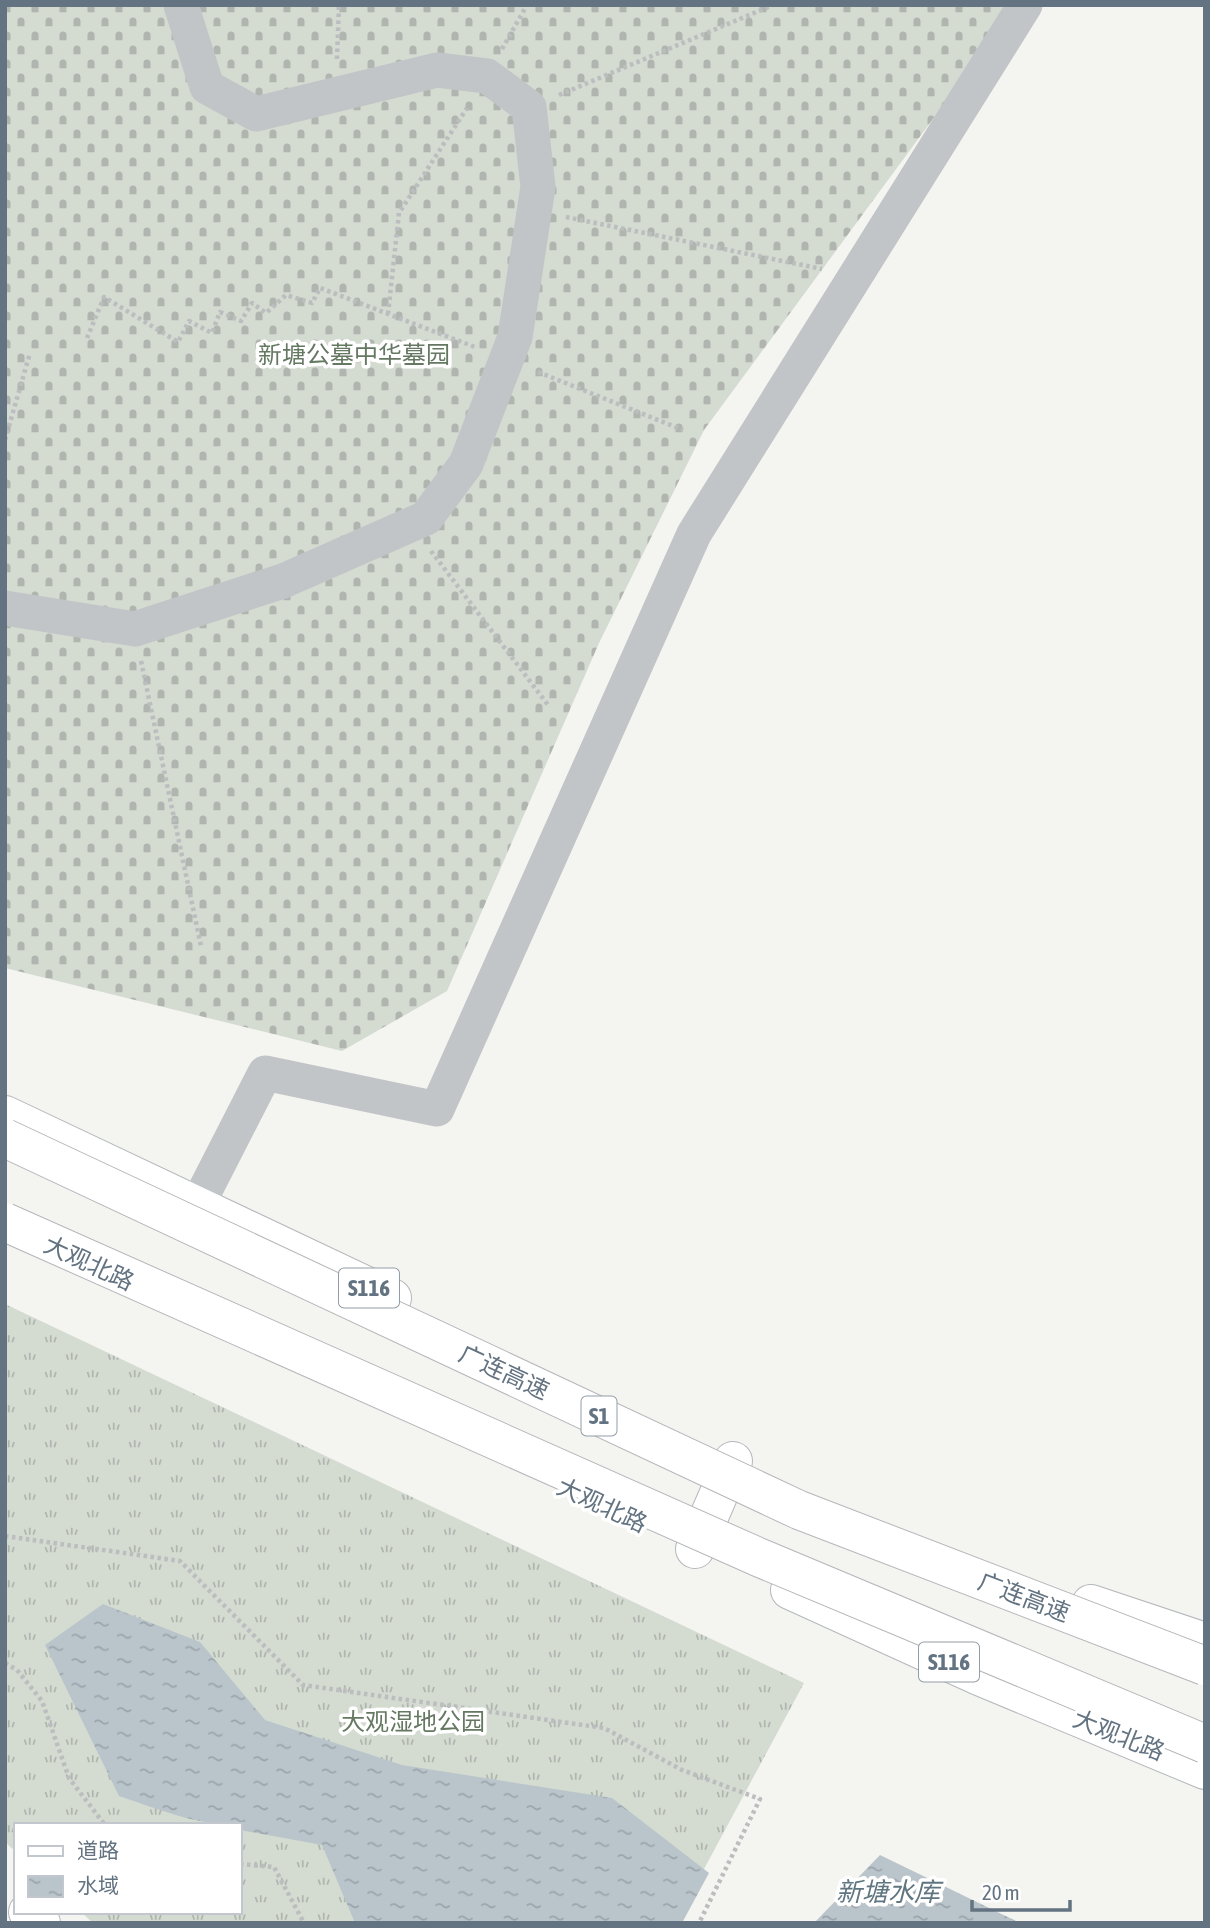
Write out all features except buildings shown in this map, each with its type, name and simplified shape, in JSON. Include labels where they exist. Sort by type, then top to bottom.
[{"type":"main road","name":"S116","points":[[5,1115],[813,1501],[936,1552],[1205,1642]]},
{"type":"main road","name":"广连高速","points":[[5,1138],[799,1510],[1205,1666]]},
{"type":"main road","points":[[5,1223],[758,1557],[1205,1744]]},
{"type":"main road","name":"大观北路","points":[[5,1223],[695,1549],[979,1676],[1205,1770]]},
{"type":"main road","points":[[695,1549],[733,1461]]},
{"type":"street","points":[[5,608],[135,629],[283,581],[426,518],[466,464],[515,337],[538,187],[529,107],[487,76],[437,70],[256,114],[207,87],[181,5]]},
{"type":"street","points":[[197,1206],[265,1073],[437,1109],[694,534],[1025,5]]},
{"type":"path","points":[[336,95],[339,5]]},
{"type":"path","points":[[388,314],[399,214],[487,76],[527,5]]},
{"type":"path","points":[[529,107],[774,5]]},
{"type":"path","points":[[535,211],[822,269]]},
{"type":"path","points":[[87,338],[104,298],[178,342],[189,321],[212,333],[220,312],[242,321],[252,303],[266,313],[286,295],[312,303],[320,288],[683,430]]},
{"type":"path","points":[[5,440],[30,353]]},
{"type":"path","points":[[412,525],[548,705]]},
{"type":"path","points":[[135,629],[201,946]]},
{"type":"path","points":[[5,1536],[180,1561],[303,1685],[604,1728],[682,1770],[760,1799],[699,1923]]},
{"type":"path","points":[[5,1663],[17,1670],[41,1701],[69,1778],[103,1823]]},
{"type":"path","points":[[242,1864],[274,1867],[304,1923]]},
{"type":"green space","name":"新塘公墓中华墓园","points":[[5,5],[1023,5],[1008,17],[704,430],[599,643],[447,991],[342,1051],[5,968]]},
{"type":"green space","name":"大观湿地公园","points":[[5,1304],[804,1683],[675,1923],[93,1923],[83,1914],[242,1914],[242,1823],[14,1823],[14,1850],[5,1842]]},
{"type":"water","points":[[103,1604],[200,1642],[265,1720],[402,1765],[612,1798],[709,1873],[682,1923],[355,1923],[322,1845],[242,1830],[242,1823],[193,1820],[119,1796],[45,1645]]},
{"type":"water","name":"新塘水库","points":[[880,1855],[1020,1923],[814,1923]]}]
